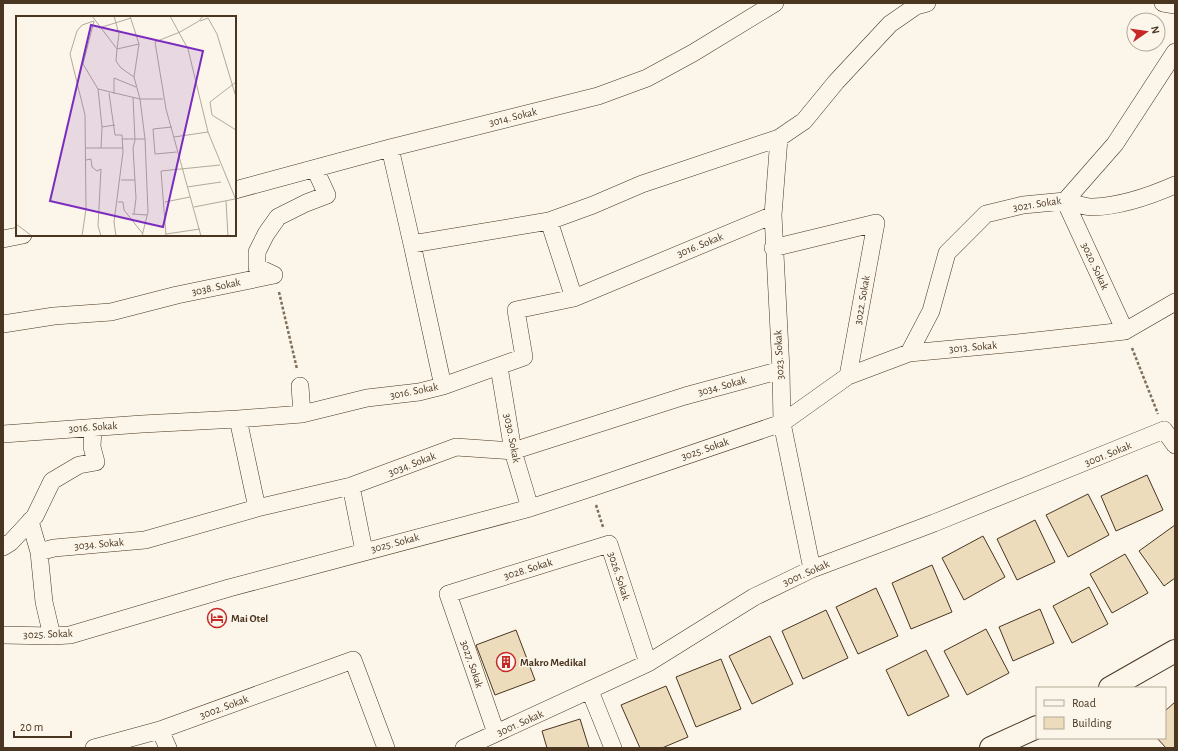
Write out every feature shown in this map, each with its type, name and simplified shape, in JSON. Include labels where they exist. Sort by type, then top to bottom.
[{"type":"street","name":"3014. Sokak","points":[[236,190],[390,148],[598,96],[648,78],[693,54],[775,3]]},
{"type":"street","points":[[412,244],[548,221],[593,205],[642,184],[779,138],[804,121],[836,82],[890,24],[916,6],[927,3]]},
{"type":"street","points":[[1163,3],[1175,5]]},
{"type":"street","name":"3021. Sokak","points":[[910,353],[931,311],[947,253],[986,214],[1023,205],[1065,201],[1115,144],[1174,54]]},
{"type":"street","name":"3023. Sokak","points":[[779,138],[773,215],[781,370],[782,422],[812,570]]},
{"type":"street","points":[[390,148],[443,386]]},
{"type":"street","name":"3038. Sokak","points":[[3,324],[54,316],[111,312],[177,295],[274,275],[258,267],[257,252],[266,234],[278,217],[306,203],[327,195],[315,169]]},
{"type":"street","points":[[1065,201],[1092,207],[1114,204],[1136,200],[1175,185]]},
{"type":"street","name":"3020. Sokak","points":[[1065,201],[1125,331]]},
{"type":"street","name":"3016. Sokak","points":[[3,434],[302,414],[367,398],[419,392],[443,386],[524,357],[516,310],[574,298],[773,215]]},
{"type":"street","points":[[548,221],[574,298]]},
{"type":"street","name":"3022. Sokak","points":[[774,248],[876,223],[848,376]]},
{"type":"street","points":[[3,239],[18,236]]},
{"type":"street","name":"3013. Sokak","points":[[782,422],[848,376],[910,353],[1125,331],[1175,302]]},
{"type":"street","name":"3030. Sokak","points":[[499,366],[513,451],[530,508]]},
{"type":"street","name":"3034. Sokak","points":[[39,552],[54,548],[146,540],[257,508],[351,486],[456,447],[513,451],[685,396],[781,370]]},
{"type":"street","points":[[299,379],[302,414]]},
{"type":"street","points":[[238,419],[257,508]]},
{"type":"street","name":"3025. Sokak","points":[[3,635],[70,635],[230,588],[530,508],[782,422]]},
{"type":"street","points":[[3,547],[11,542],[35,516],[52,480],[79,465],[96,462],[92,447],[93,428]]},
{"type":"street","points":[[1164,430],[1175,445]]},
{"type":"street","name":"3001. Sokak","points":[[464,748],[648,663],[754,597],[812,570],[941,520],[1164,430]]},
{"type":"street","points":[[351,486],[364,552]]},
{"type":"street","points":[[30,521],[39,552],[44,602],[52,636]]},
{"type":"street","name":"3028. Sokak","points":[[448,594],[609,544]]},
{"type":"street","name":"3026. Sokak","points":[[609,544],[648,663]]},
{"type":"street","name":"3027. Sokak","points":[[448,594],[496,733]]},
{"type":"street","points":[[1112,687],[1175,651]]},
{"type":"street","name":"3002. Sokak","points":[[94,748],[160,730],[353,660],[386,748]]},
{"type":"street","points":[[590,691],[613,748]]},
{"type":"street","points":[[991,748],[1036,727]]},
{"type":"street","points":[[160,730],[168,748]]},
{"type":"path","points":[[284,309],[299,379]]},
{"type":"path","points":[[1125,331],[1164,430]]},
{"type":"path","name":"3026. Sokak","points":[[591,488],[609,544]]},
{"type":"building","points":[[1147,475],[1163,510],[1116,531],[1101,496]]},
{"type":"building","points":[[1088,494],[1109,535],[1068,557],[1046,515]]},
{"type":"building","points":[[1035,520],[1055,562],[1017,580],[997,539]]},
{"type":"building","points":[[1175,525],[1175,578],[1164,586],[1139,551]]},
{"type":"building","points":[[983,536],[1005,577],[964,600],[942,558]]},
{"type":"building","points":[[1125,554],[1148,593],[1112,613],[1090,574]]},
{"type":"building","points":[[932,565],[952,612],[911,629],[892,583]]},
{"type":"building","points":[[1089,587],[1108,624],[1072,643],[1053,606]]},
{"type":"building","points":[[876,588],[898,636],[858,654],[836,607]]},
{"type":"building","points":[[1040,609],[1054,643],[1013,661],[999,627]]},
{"type":"building","points":[[826,610],[848,658],[803,679],[782,631]]},
{"type":"building","points":[[986,629],[1009,673],[967,695],[944,651]]},
{"type":"building","name":"Makro Medikal","points":[[516,630],[535,680],[495,695],[476,645]]},
{"type":"building","points":[[770,636],[793,684],[752,704],[729,656]]},
{"type":"building","points":[[926,650],[949,696],[908,716],[886,670]]},
{"type":"building","points":[[721,659],[741,709],[696,727],[676,677]]},
{"type":"building","points":[[666,686],[688,737],[662,748],[640,748],[621,705]]},
{"type":"building","points":[[1175,702],[1175,748],[1166,748],[1158,739],[1166,739],[1166,710]]},
{"type":"building","points":[[580,719],[589,748],[547,748],[542,731]]},
{"type":"place","name":"Mai Otel","points":[[217,618]]},
{"type":"place","name":"Makro Medikal","points":[[506,662]]}]
